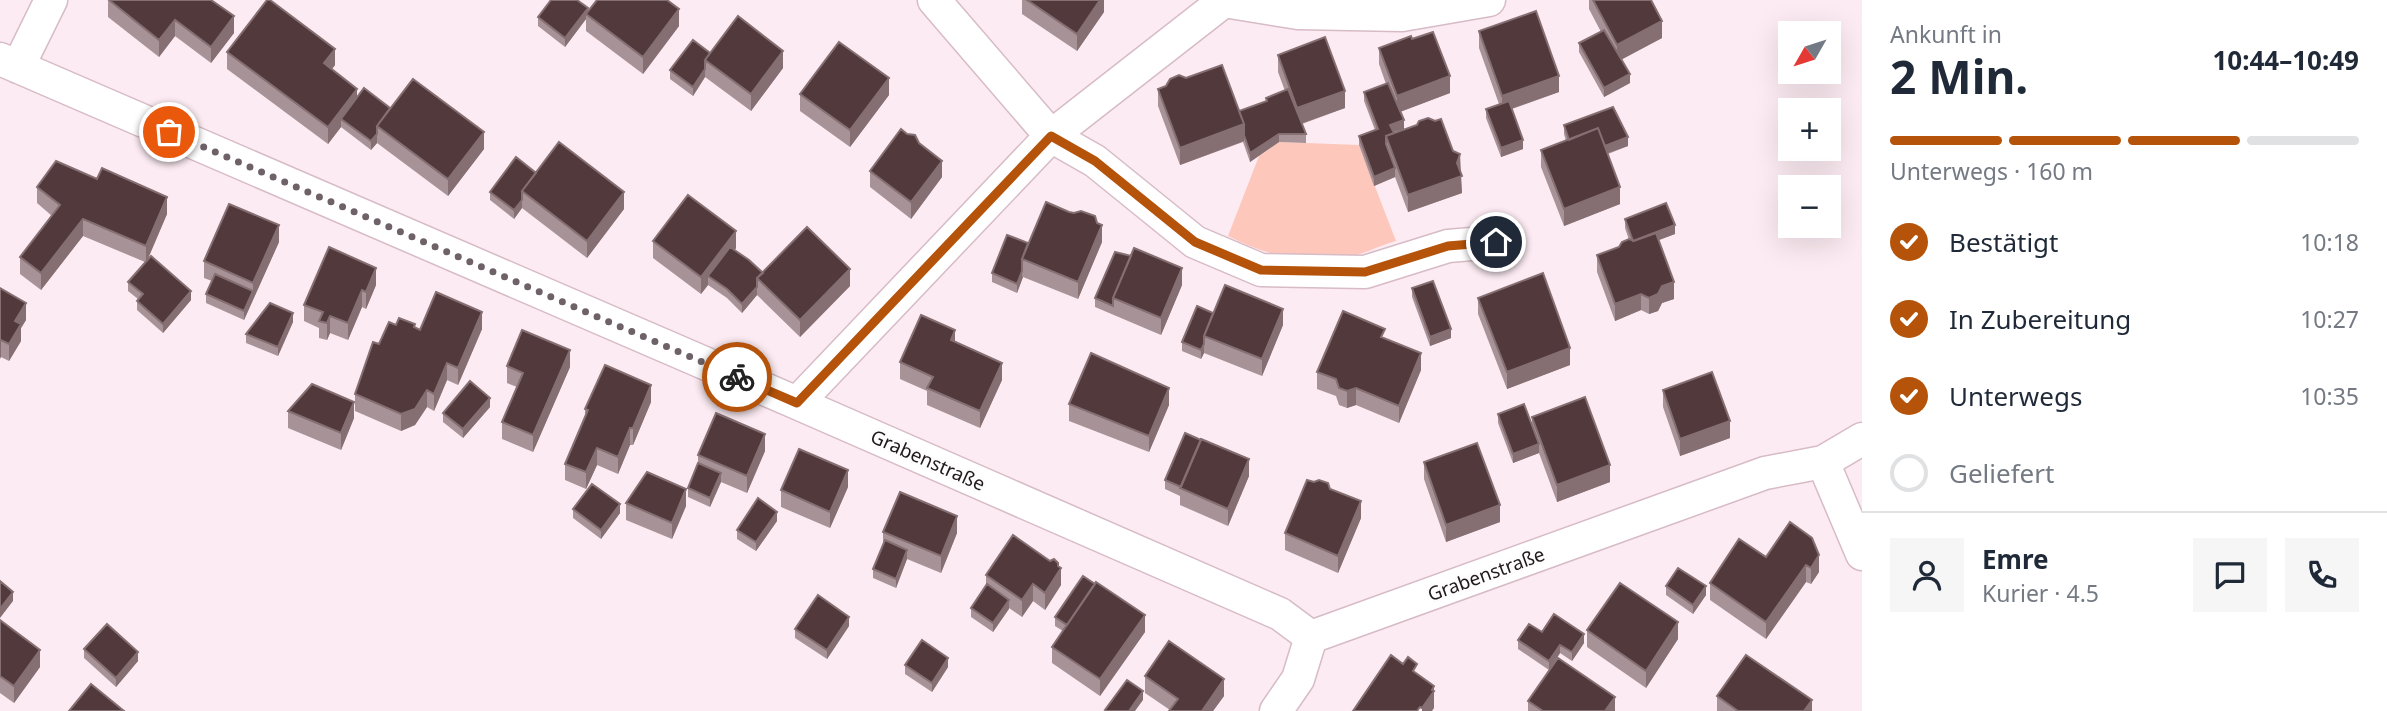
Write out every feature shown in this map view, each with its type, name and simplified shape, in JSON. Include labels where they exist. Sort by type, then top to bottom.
[{"type":"street","points":[[9,63],[51,0]]},
{"type":"street","points":[[934,0],[1051,136],[1095,161],[1195,242],[1261,270],[1365,272],[1448,246],[1496,242]]},
{"type":"street","points":[[797,403],[1051,136],[1224,1],[1298,13],[1402,15],[1489,0]]},
{"type":"street","name":"Grabenstraße","points":[[9,63],[1280,614],[1311,637],[1765,473],[1823,463],[1862,439]]},
{"type":"street","points":[[1823,463],[1862,554]]},
{"type":"street","points":[[1276,711],[1298,679],[1311,637]]},
{"type":"shaded area","points":[[1279,142],[1359,145],[1396,241],[1346,258],[1310,260],[1254,248],[1228,236],[1259,156]]},
{"type":"building","points":[[109,0],[211,0],[234,16],[211,47],[175,20],[159,40]]},
{"type":"building","points":[[267,0],[335,49],[324,63],[357,89],[328,127],[227,52]]},
{"type":"building","points":[[551,0],[577,0],[588,8],[565,38],[538,17]]},
{"type":"building","points":[[597,0],[667,0],[679,9],[643,57],[586,14]]},
{"type":"building","points":[[1027,0],[1100,0],[1077,34]]},
{"type":"building","points":[[1593,0],[1651,0],[1662,21],[1617,45]]},
{"type":"building","points":[[1536,11],[1559,76],[1502,96],[1479,31]]},
{"type":"building","points":[[738,16],[783,51],[751,94],[705,60]]},
{"type":"building","points":[[1604,30],[1630,74],[1604,88],[1579,43]]},
{"type":"building","points":[[1433,32],[1450,76],[1397,96],[1379,48],[1411,36],[1412,39]]},
{"type":"building","points":[[1325,37],[1345,91],[1297,108],[1278,55]]},
{"type":"building","points":[[693,40],[710,53],[705,60],[705,69],[693,87],[670,70]]},
{"type":"building","points":[[839,42],[889,78],[850,130],[800,94]]},
{"type":"building","points":[[1222,65],[1244,124],[1180,148],[1158,89],[1179,75],[1186,78]]},
{"type":"building","points":[[413,79],[484,132],[448,179],[377,126]]},
{"type":"building","points":[[1388,83],[1404,120],[1390,125],[1394,133],[1386,136],[1386,144],[1395,168],[1374,177],[1359,136],[1378,129],[1364,92]]},
{"type":"building","points":[[364,88],[390,108],[377,126],[377,134],[371,141],[341,119]]},
{"type":"building","points":[[1288,89],[1306,134],[1279,134],[1250,153],[1239,111],[1267,101],[1266,98]]},
{"type":"building","points":[[1509,101],[1523,140],[1501,148],[1486,109]]},
{"type":"building","points":[[1613,107],[1628,137],[1605,146],[1598,128],[1569,140],[1564,125]]},
{"type":"building","points":[[1428,118],[1435,121],[1441,119],[1453,151],[1460,154],[1457,163],[1462,176],[1408,195],[1386,136],[1417,125],[1419,121]]},
{"type":"building","points":[[1598,128],[1620,187],[1564,209],[1541,150]]},
{"type":"building","points":[[901,129],[907,134],[915,135],[919,143],[942,161],[911,202],[870,171]]},
{"type":"building","points":[[559,142],[624,192],[587,241],[522,191]]},
{"type":"building","points":[[516,157],[536,173],[522,191],[522,200],[514,210],[490,192]]},
{"type":"building","points":[[56,161],[97,179],[102,168],[167,197],[146,246],[83,219],[41,273],[20,257],[60,205],[37,187]]},
{"type":"building","points":[[688,195],[736,231],[701,277],[653,241]]},
{"type":"building","points":[[1046,202],[1069,212],[1081,211],[1095,216],[1097,223],[1102,225],[1078,282],[1022,259]]},
{"type":"building","points":[[1666,203],[1675,225],[1633,241],[1625,219]]},
{"type":"building","points":[[229,204],[279,225],[253,283],[204,261]]},
{"type":"building","points":[[807,227],[850,269],[800,320],[757,278]]},
{"type":"building","points":[[1656,233],[1674,282],[1662,286],[1658,294],[1649,298],[1641,294],[1615,304],[1597,255],[1619,247],[1629,239],[1634,241]]},
{"type":"building","points":[[1007,235],[1028,243],[1017,284],[992,273]]},
{"type":"building","points":[[329,247],[376,268],[366,292],[362,290],[348,323],[330,316],[327,323],[319,321],[323,312],[304,305]]},
{"type":"building","points":[[730,247],[763,273],[757,278],[757,287],[742,304],[708,276]]},
{"type":"building","points":[[1134,248],[1182,268],[1161,318],[1113,298]]},
{"type":"building","points":[[1115,252],[1131,256],[1113,298],[1113,306],[1095,298]]},
{"type":"building","points":[[151,256],[191,291],[163,324],[137,301],[143,294],[128,282]]},
{"type":"building","points":[[1543,273],[1570,348],[1507,372],[1478,298]]},
{"type":"building","points":[[215,274],[253,291],[244,311],[206,294]]},
{"type":"building","points":[[1433,281],[1451,329],[1430,337],[1412,288]]},
{"type":"building","points":[[1225,285],[1283,309],[1262,359],[1204,336]]},
{"type":"building","points":[[0,288],[26,303],[15,321],[21,324],[9,344],[1,340],[0,342]]},
{"type":"building","points":[[436,292],[482,312],[458,368],[447,363],[434,394],[427,390],[415,409],[401,414],[355,394],[373,342],[379,344],[389,322],[396,325],[399,318],[415,324],[414,327],[420,330]]},
{"type":"building","points":[[270,303],[293,313],[278,347],[246,334]]},
{"type":"building","points":[[1197,306],[1213,313],[1201,350],[1182,342]]},
{"type":"building","points":[[1343,311],[1385,329],[1381,337],[1421,353],[1399,406],[1356,388],[1347,391],[1339,388],[1336,379],[1317,372]]},
{"type":"building","points":[[921,315],[955,330],[951,340],[1002,363],[980,411],[927,388],[933,377],[900,362]]},
{"type":"building","points":[[522,330],[570,350],[533,435],[502,422],[523,373],[507,366]]},
{"type":"building","points":[[1091,353],[1169,388],[1149,436],[1069,404]]},
{"type":"building","points":[[605,365],[651,385],[618,457],[597,448],[586,472],[565,464]]},
{"type":"building","points":[[1712,372],[1730,421],[1680,439],[1663,390]]},
{"type":"building","points":[[470,381],[490,398],[463,429],[443,413]]},
{"type":"building","points":[[312,384],[354,402],[341,433],[288,411]]},
{"type":"building","points":[[1585,397],[1610,465],[1557,485],[1532,417]]},
{"type":"building","points":[[1524,404],[1539,444],[1513,454],[1498,414]]},
{"type":"building","points":[[716,413],[765,434],[747,476],[698,455]]},
{"type":"building","points":[[1185,433],[1201,440],[1181,487],[1165,480]]},
{"type":"building","points":[[1201,439],[1249,459],[1228,509],[1180,488]]},
{"type":"building","points":[[1477,443],[1500,505],[1446,525],[1424,462]]},
{"type":"building","points":[[799,449],[848,470],[830,512],[781,490]]},
{"type":"building","points":[[698,463],[721,473],[710,498],[688,488]]},
{"type":"building","points":[[647,472],[686,489],[672,523],[626,503]]},
{"type":"building","points":[[1307,480],[1328,483],[1330,489],[1361,501],[1338,556],[1285,533]]},
{"type":"building","points":[[592,484],[620,504],[601,530],[573,509]]},
{"type":"building","points":[[900,492],[957,516],[941,556],[883,532]]},
{"type":"building","points":[[758,498],[777,512],[756,542],[737,530]]},
{"type":"building","points":[[1790,522],[1812,538],[1819,555],[1811,568],[1806,565],[1766,622],[1710,583],[1739,539],[1766,557]]},
{"type":"building","points":[[1013,535],[1050,561],[1054,559],[1061,568],[1045,593],[1033,584],[1022,600],[986,575]]},
{"type":"building","points":[[885,540],[907,550],[896,579],[873,569]]},
{"type":"building","points":[[1678,568],[1706,586],[1693,605],[1666,586]]},
{"type":"building","points":[[1083,576],[1095,584],[1067,625],[1055,617]]},
{"type":"building","points":[[0,581],[13,592],[0,609]]},
{"type":"building","points":[[1096,582],[1145,615],[1100,679],[1052,647]]},
{"type":"building","points":[[1620,583],[1678,622],[1646,671],[1587,630]]},
{"type":"building","points":[[987,584],[1009,600],[993,623],[971,608]]},
{"type":"building","points":[[818,595],[849,617],[827,650],[795,629]]},
{"type":"building","points":[[1554,614],[1584,634],[1572,652],[1560,645],[1549,661],[1518,640],[1529,624],[1542,632]]},
{"type":"building","points":[[0,620],[40,650],[14,686],[0,676]]},
{"type":"building","points":[[107,624],[138,652],[116,678],[84,649]]},
{"type":"building","points":[[922,640],[948,658],[932,683],[905,665]]},
{"type":"building","points":[[1169,641],[1224,679],[1202,711],[1169,711],[1178,699],[1145,676]]},
{"type":"building","points":[[1391,655],[1403,664],[1408,657],[1417,664],[1413,671],[1434,686],[1434,691],[1417,711],[1353,711]]},
{"type":"building","points":[[1746,655],[1812,700],[1804,711],[1738,711],[1717,696]]},
{"type":"building","points":[[1558,658],[1615,697],[1605,711],[1543,711],[1528,701]]},
{"type":"building","points":[[1127,680],[1143,691],[1129,711],[1105,710]]},
{"type":"building","points":[[91,684],[124,711],[69,711]]},
{"type":"way so far","points":[[169,132],[737,377]]},
{"type":"route","points":[[737,377],[797,403],[1051,136],[1095,161],[1195,242],[1261,270],[1365,272],[1448,246],[1496,242]]}]
